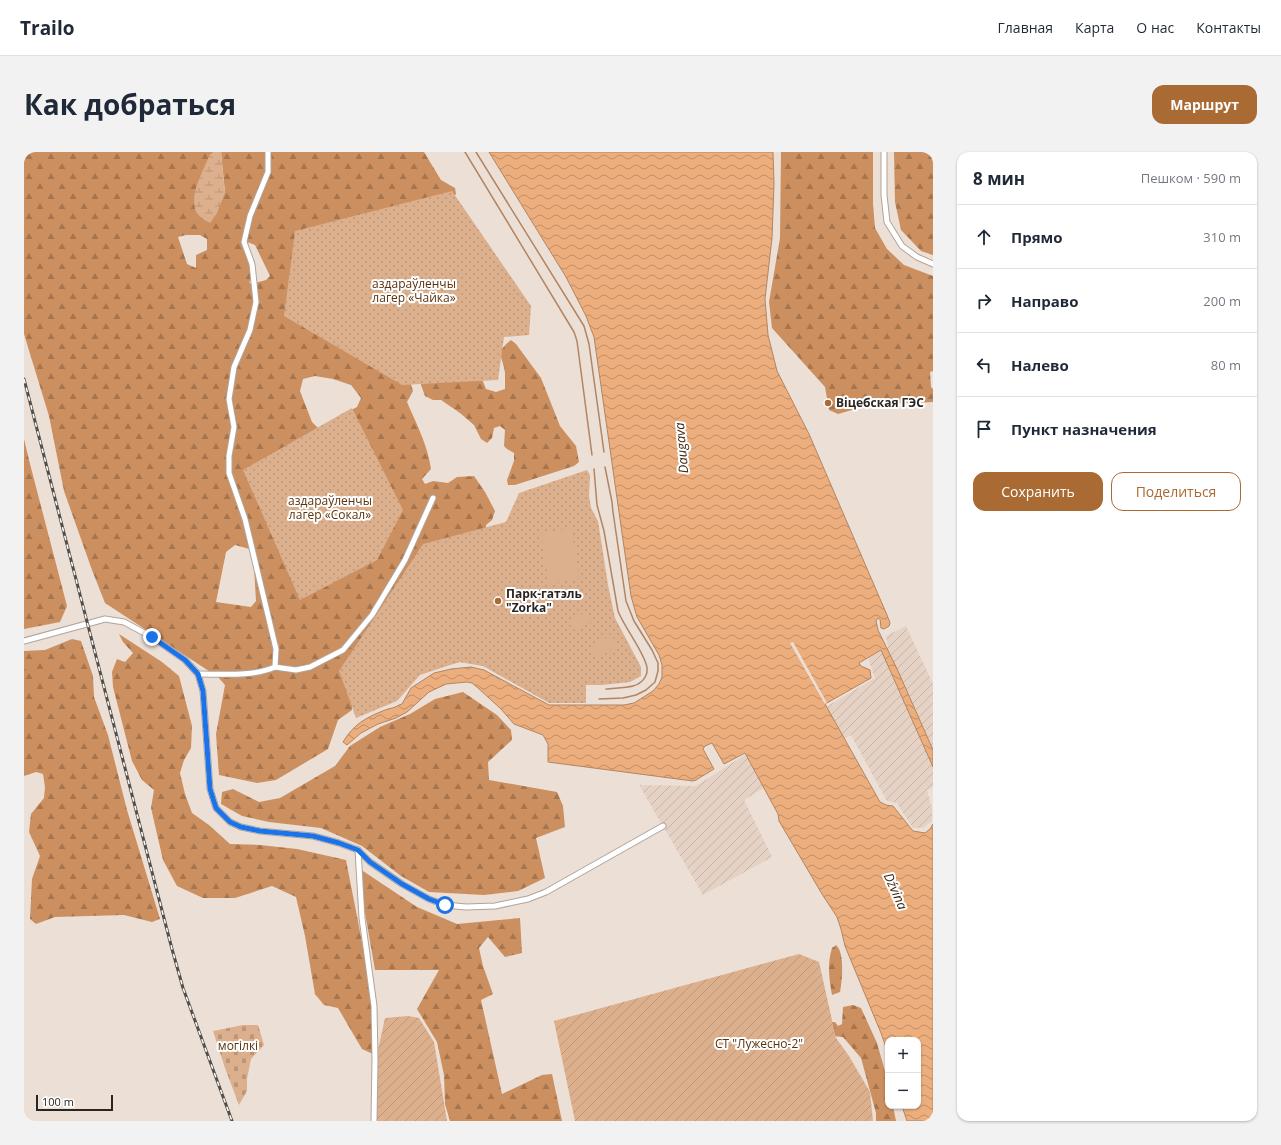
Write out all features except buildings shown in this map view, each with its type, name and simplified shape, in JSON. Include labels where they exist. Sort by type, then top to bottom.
[{"type":"street","points":[[268,152],[268,172],[250,216],[244,242],[252,264],[256,302],[250,330],[234,367],[229,399],[234,427],[229,456],[229,472],[245,519],[257,575],[276,649],[275,667]]},
{"type":"street","points":[[884,152],[884,194],[887,222],[902,246],[917,257],[933,264]]},
{"type":"street","points":[[198,674],[233,674],[266,671],[275,667],[296,670],[310,667],[343,650],[372,616],[402,566],[433,498]]},
{"type":"street","points":[[24,641],[106,619],[124,622],[152,637],[185,660],[198,674],[203,691],[210,789],[216,808],[230,822],[241,827],[260,831],[313,836],[358,850],[370,862],[396,880],[429,899],[445,905],[466,907],[495,906],[528,899],[546,892],[663,826]]},
{"type":"street","points":[[358,850],[362,918],[374,1006],[374,1121]]},
{"type":"shaded area","points":[[906,626],[933,684],[933,787],[927,790],[932,809],[932,821],[923,828],[913,828],[897,803],[887,801],[851,735],[744,800],[772,857],[703,895],[639,785],[696,786],[740,758],[875,678],[868,658],[888,647],[886,636]]},
{"type":"green space","points":[[24,152],[214,152],[209,156],[225,193],[221,152],[424,152],[441,180],[455,188],[456,194],[451,199],[411,384],[413,391],[407,402],[421,435],[431,469],[422,479],[425,484],[433,481],[448,483],[457,477],[474,476],[485,492],[495,511],[492,520],[486,525],[485,567],[460,662],[352,689],[352,710],[338,720],[328,749],[276,780],[257,783],[219,775],[216,734],[225,685],[218,677],[105,603],[64,491],[49,416],[24,334]],"holes":[[[186,235],[200,235],[207,239],[207,250],[196,255],[196,268],[187,264],[178,237]],[[247,242],[255,245],[270,276],[266,280],[251,284],[249,282],[255,276],[249,257]],[[315,376],[333,379],[351,385],[361,398],[357,407],[344,414],[322,432],[312,422],[300,391],[303,379]],[[235,545],[253,550],[256,601],[251,607],[216,602],[226,552]]]},
{"type":"green space","points":[[214,152],[221,152],[225,193],[217,213],[210,223],[197,213],[194,202],[196,188],[201,175],[209,156]]},
{"type":"green space","points":[[781,152],[873,152],[873,204],[875,228],[887,249],[904,265],[933,276],[933,371],[930,372],[931,387],[933,389],[933,402],[887,404],[838,414],[829,410],[825,387],[772,328],[769,302],[780,238]]},
{"type":"green space","points":[[894,152],[933,152],[933,255],[921,251],[901,230],[895,202]]},
{"type":"green space","name":"аздараўленчы лагер «Чайка»","points":[[452,191],[531,306],[529,335],[504,337],[498,380],[402,385],[284,316],[295,231]]},
{"type":"green space","points":[[511,340],[516,344],[541,378],[560,426],[576,446],[579,462],[574,466],[515,485],[508,485],[507,480],[514,461],[514,453],[504,446],[505,430],[500,426],[494,428],[492,438],[487,443],[481,439],[474,425],[460,413],[441,400],[433,400],[425,396],[421,385],[421,377],[482,379],[486,389],[496,392],[505,389],[505,373],[501,352],[506,344]]},
{"type":"green space","name":"аздараўленчы лагер «Сокал»","points":[[352,408],[403,510],[377,560],[300,600],[243,470]]},
{"type":"green space","points":[[24,439],[67,606],[60,622],[24,629]]},
{"type":"green space","name":"Парк-гатэль \"Zorka\"","points":[[587,470],[590,475],[589,496],[591,508],[598,521],[615,618],[641,667],[641,676],[630,682],[586,685],[586,703],[549,703],[483,666],[459,662],[420,675],[397,701],[356,718],[339,671],[423,544],[506,522],[519,493]]},
{"type":"green space","points":[[571,528],[580,578],[549,584],[540,534]]},
{"type":"green space","points":[[586,611],[593,620],[576,632],[569,623]]},
{"type":"green space","points":[[119,634],[162,662],[179,676],[192,726],[191,748],[184,760],[180,773],[185,794],[192,813],[209,825],[230,844],[260,845],[297,849],[346,860],[368,980],[373,1029],[373,1054],[362,1049],[338,1008],[324,1005],[315,994],[305,936],[296,897],[272,886],[235,898],[203,898],[177,886],[163,860],[151,808],[154,790],[142,780],[132,761],[113,687],[112,672],[117,659],[125,662],[133,653],[123,642]]},
{"type":"green space","points":[[611,634],[618,644],[599,659],[592,649]]},
{"type":"green space","points":[[72,639],[81,641],[93,676],[94,697],[108,735],[127,810],[160,919],[152,922],[124,915],[55,917],[36,924],[30,919],[32,879],[40,856],[29,832],[31,814],[44,798],[45,787],[43,774],[36,772],[24,776],[24,651],[45,650]]},
{"type":"green space","points":[[463,692],[497,715],[511,730],[512,740],[488,762],[489,780],[557,792],[563,806],[565,827],[536,838],[545,878],[518,891],[484,895],[429,892],[401,876],[362,846],[321,828],[269,822],[242,816],[221,804],[222,792],[233,789],[259,802],[280,798],[335,766],[350,746],[380,727],[410,714],[435,699]]},
{"type":"green space","points":[[357,867],[417,907],[457,924],[520,918],[522,953],[505,957],[488,937],[479,948],[483,966],[493,994],[481,1000],[502,1094],[542,1075],[552,1074],[562,1121],[450,1121],[445,1104],[444,1075],[437,1042],[417,1009],[439,970],[375,970]]},
{"type":"green space","points":[[836,945],[841,954],[842,960],[841,981],[840,992],[832,995],[829,977],[829,960],[832,948]]},
{"type":"green space","name":"СТ \"Лужесно-2\"","points":[[799,954],[819,962],[836,1038],[849,1056],[870,1092],[873,1121],[575,1121],[554,1021]]},
{"type":"green space","points":[[853,1005],[861,1008],[877,1043],[885,1071],[885,1109],[894,1109],[896,1121],[876,1121],[876,1113],[861,1058],[843,1037],[833,1036],[824,1022],[835,1022],[838,1026],[842,1024],[843,1007]]},
{"type":"green space","points":[[408,1016],[419,1018],[434,1042],[447,1121],[373,1121],[375,1063],[385,1018]]},
{"type":"green space","name":"могілкі","points":[[243,1025],[258,1025],[264,1045],[251,1059],[247,1079],[247,1091],[239,1105],[213,1031]]},
{"type":"water","points":[[489,152],[773,152],[774,184],[772,238],[765,299],[768,335],[777,371],[809,434],[887,615],[890,623],[889,626],[884,629],[881,628],[880,619],[878,618],[876,621],[878,630],[933,750],[933,767],[881,650],[859,663],[861,666],[870,670],[871,678],[825,704],[880,802],[893,806],[913,831],[925,833],[933,824],[933,1121],[907,1121],[903,1109],[921,1109],[921,1037],[885,1037],[885,1044],[845,946],[837,917],[779,821],[778,814],[745,753],[724,764],[712,743],[705,746],[703,749],[714,769],[693,781],[548,762],[548,744],[543,735],[514,724],[501,709],[478,688],[472,683],[467,682],[446,684],[429,692],[407,712],[361,733],[347,745],[343,742],[351,731],[361,722],[385,710],[402,704],[411,688],[434,673],[451,669],[471,667],[484,670],[549,705],[624,705],[634,703],[653,691],[659,684],[662,677],[662,665],[659,655],[637,617],[631,596],[594,337],[586,316],[566,277]]},
{"type":"pier","points":[[793,642],[827,703],[825,704],[790,643]]},
{"type":"waterway","points":[[465,152],[574,332],[577,341],[592,455]]},
{"type":"waterway","points":[[476,152],[584,326],[589,344],[604,452]]},
{"type":"waterway","points":[[599,699],[623,698],[636,695],[646,690],[655,682],[658,671],[658,663],[652,650],[634,621],[626,601],[612,502],[605,467]]},
{"type":"waterway","points":[[594,469],[597,505],[604,531],[618,611],[639,648],[646,662],[647,668],[645,677],[639,684],[630,687],[606,689]]},
{"type":"railway","points":[[24,379],[172,949],[183,988],[232,1121]]},
{"type":"place","name":"Віцебская ГЭС","points":[[828,403]]},
{"type":"place","name":"Парк-гатэль \"Zorka\"","points":[[498,601]]},
{"type":"route","points":[[152,637],[185,660],[198,674],[203,691],[210,789],[216,808],[230,822],[241,827],[260,831],[313,836],[358,850],[370,862],[402,884],[429,899],[445,905]]},
{"type":"water label","name":"Daugava","points":[[681,448]]},
{"type":"water label","name":"Dźvina","points":[[896,891]]}]
